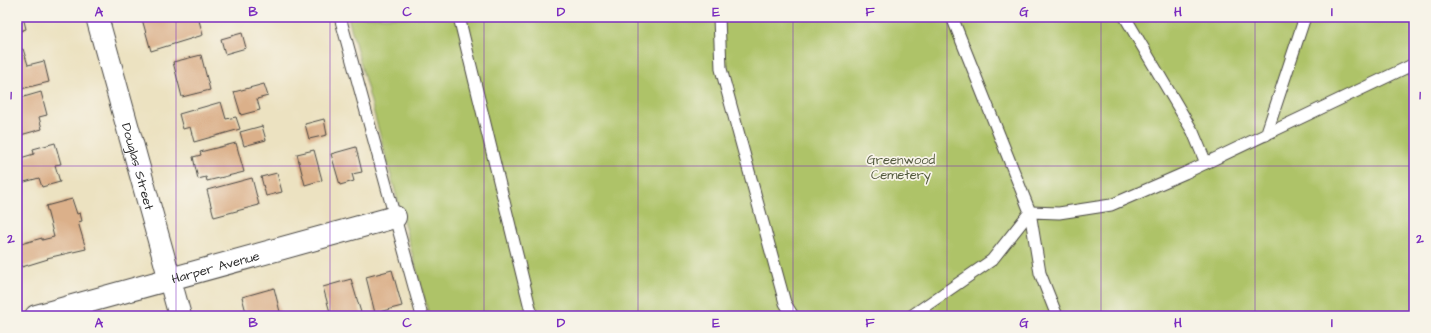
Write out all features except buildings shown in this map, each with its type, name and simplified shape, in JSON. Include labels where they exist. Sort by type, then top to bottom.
[{"type":"street","name":"Douglas Street","points":[[97,17],[180,316]]},
{"type":"street","name":"Harper Avenue","points":[[36,316],[395,217]]},
{"type":"lane","points":[[340,17],[422,316]]},
{"type":"lane","points":[[459,17],[532,316]]},
{"type":"lane","points":[[719,17],[721,69],[785,303],[794,316]]},
{"type":"lane","points":[[952,17],[1030,212],[1040,273],[1056,316]]},
{"type":"lane","points":[[1125,17],[1193,132],[1206,163]]},
{"type":"lane","points":[[1266,135],[1306,17]]},
{"type":"lane","points":[[1030,212],[1059,213],[1111,205],[1206,163],[1414,64]]},
{"type":"lane","points":[[911,316],[992,260],[1030,212]]},
{"type":"green space","name":"Greenwood Cemetery","points":[[348,17],[1414,17],[1414,316],[429,316]]}]
